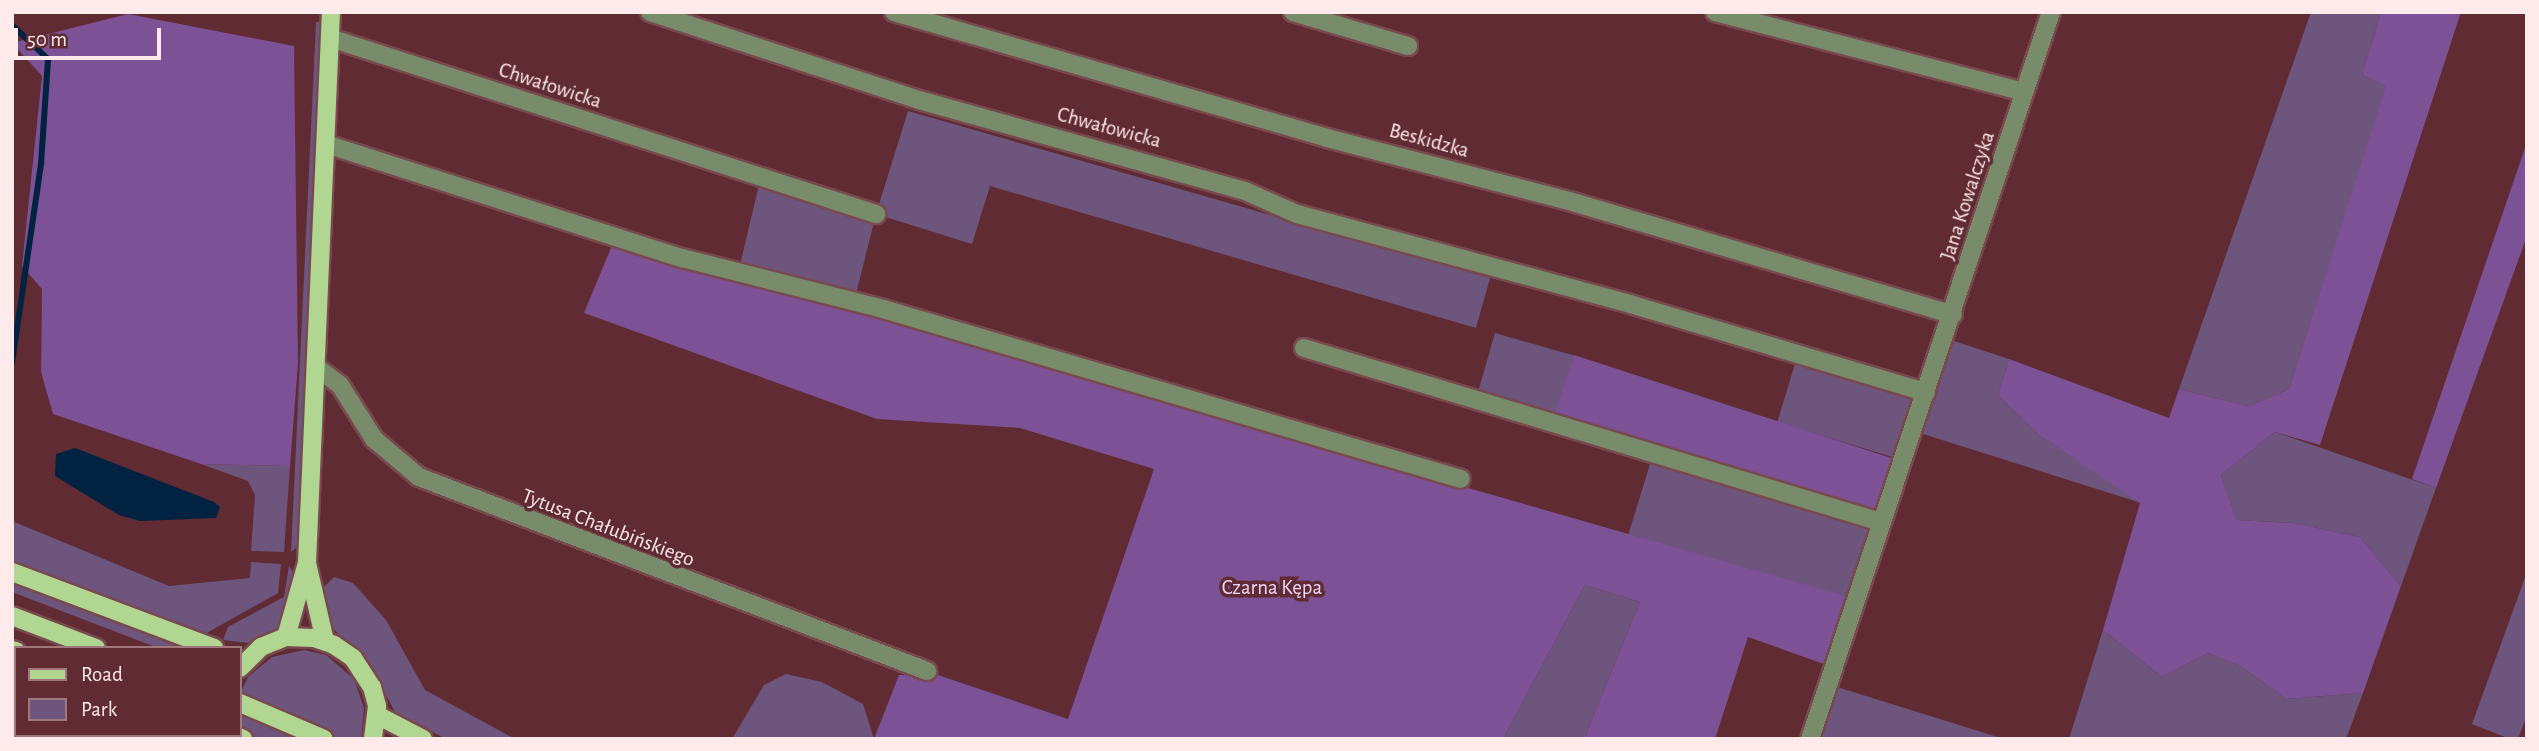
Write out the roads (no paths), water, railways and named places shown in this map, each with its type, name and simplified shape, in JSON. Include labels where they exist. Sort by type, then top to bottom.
[{"type":"main road","points":[[286,637],[307,563],[331,12]]},
{"type":"main road","points":[[307,563],[325,641]]},
{"type":"main road","points":[[12,572],[209,646]]},
{"type":"main road","points":[[12,616],[91,646]]},
{"type":"main road","points":[[242,661],[286,637],[325,641],[361,667],[375,696],[377,715],[373,739]]},
{"type":"main road","points":[[242,704],[324,739]]},
{"type":"main road","points":[[377,715],[423,739]]},
{"type":"street","name":"Chwałowicka","points":[[650,12],[919,100],[1245,191],[1297,214],[1557,284],[1926,392]]},
{"type":"street","name":"Beskidzka","points":[[894,12],[1327,138],[1576,203],[1954,315]]},
{"type":"street","points":[[1293,12],[1408,46]]},
{"type":"street","points":[[1715,12],[2024,92]]},
{"type":"street","name":"Jana Kowalczyka","points":[[1810,739],[1881,522],[1954,315],[2051,12]]},
{"type":"street","name":"Chwałowicka","points":[[330,38],[876,214]]},
{"type":"street","points":[[326,144],[682,258],[883,309],[1461,479]]},
{"type":"street","points":[[1304,348],[1881,522]]},
{"type":"street","name":"Tytusa Chałubińskiego","points":[[316,367],[341,385],[374,439],[419,477],[927,671]]},
{"type":"water","points":[[75,448],[214,502],[220,507],[216,518],[140,521],[119,515],[55,476],[56,454]]},
{"type":"waterway","points":[[12,25],[48,59],[41,164],[12,364]]},
{"type":"park label","name":"Czarna Kępa","points":[[1272,588]]}]
